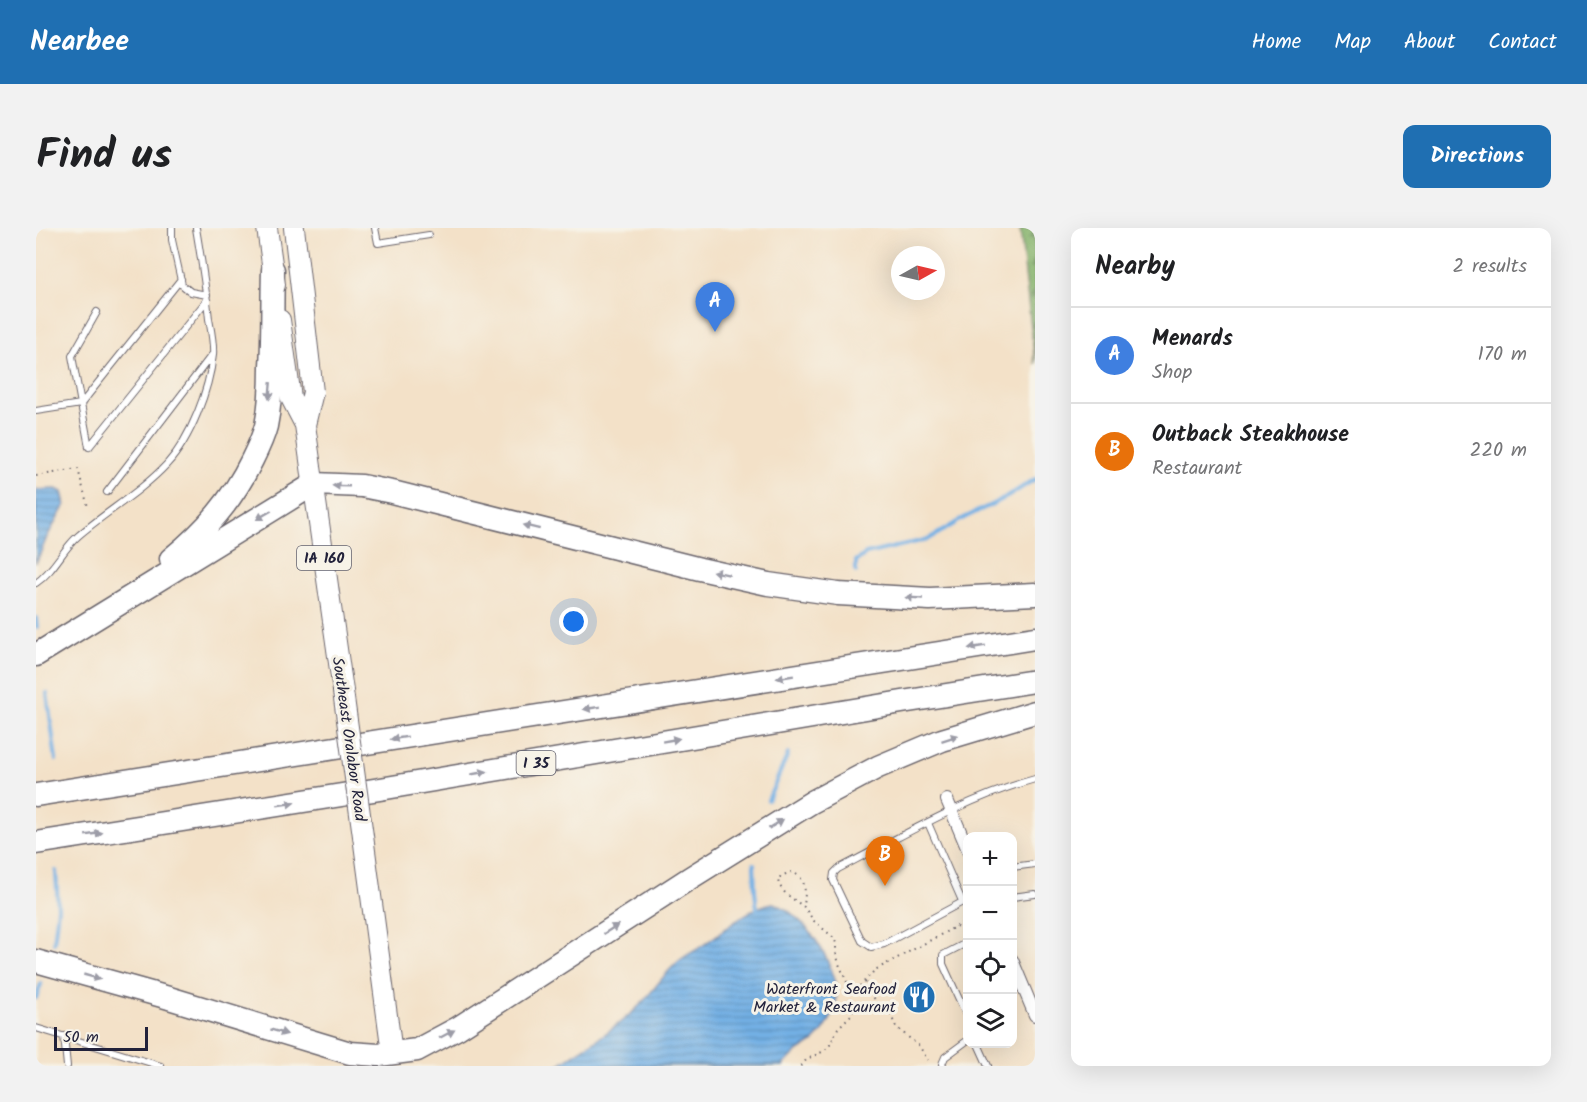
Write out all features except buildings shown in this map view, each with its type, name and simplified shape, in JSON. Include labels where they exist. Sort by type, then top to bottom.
[{"type":"highway","points":[[69,634],[194,540],[230,499],[244,476],[266,426],[270,390],[273,270]]},
{"type":"highway","points":[[36,655],[314,484],[362,486],[392,492],[768,584],[838,594],[930,599],[1035,594]]},
{"type":"highway","points":[[36,795],[1035,638]]},
{"type":"highway","name":"I 35","points":[[36,843],[1035,681]]},
{"type":"highway","points":[[36,961],[350,1053],[379,1055],[417,1050],[458,1028],[812,802],[879,767],[942,740],[1035,712]]},
{"type":"main road","name":"Southeast Oralabor Road","points":[[267,228],[291,398],[305,425],[314,484],[392,1053]]},
{"type":"main road","name":"Southeast Oralabor Road","points":[[294,228],[313,392],[305,425]]},
{"type":"street","points":[[949,806],[963,838]]},
{"type":"street","points":[[1017,972],[1035,1015]]},
{"type":"lane","points":[[172,228],[172,240],[182,285],[191,292],[207,298]]},
{"type":"lane","points":[[36,583],[46,576],[60,555],[77,537],[130,497],[168,463],[186,437],[209,380],[213,353],[196,228]]},
{"type":"lane","points":[[375,228],[378,243],[429,236]]},
{"type":"lane","points":[[36,411],[81,404],[181,279]]},
{"type":"lane","points":[[97,312],[72,357],[89,447],[207,298]]},
{"type":"lane","points":[[107,492],[213,353]]},
{"type":"lane","points":[[963,901],[884,944],[871,947],[862,941],[833,880],[834,873],[928,823],[949,806],[1035,779]]},
{"type":"lane","points":[[928,823],[963,896]]},
{"type":"lane","points":[[1017,866],[1035,864]]},
{"type":"lane","points":[[1017,896],[1035,894]]},
{"type":"lane","points":[[963,945],[944,955],[943,964],[963,1008]]},
{"type":"lane","points":[[36,1028],[160,1066]]},
{"type":"lane","points":[[64,1036],[67,1066]]},
{"type":"lane","points":[[943,1066],[945,1057],[963,1044]]},
{"type":"lane","points":[[980,1048],[988,1066]]},
{"type":"path","points":[[36,476],[78,469],[88,507]]},
{"type":"path","points":[[801,1066],[807,1059],[829,1047],[838,1028],[854,1009],[839,964],[834,938],[814,921],[804,908],[781,890],[778,880],[781,876],[791,872],[799,875],[805,890],[804,908]]},
{"type":"path","points":[[850,993],[865,982],[875,970],[963,923]]},
{"type":"path","points":[[865,982],[877,1002],[889,1011],[896,1027],[919,1046],[928,1060]]},
{"type":"green space","points":[[1020,228],[1035,228],[1035,364]]},
{"type":"water","points":[[56,489],[62,492],[65,505],[36,563],[36,490]]},
{"type":"water","points":[[773,903],[786,909],[811,933],[830,966],[835,983],[836,999],[826,1028],[813,1042],[783,1066],[557,1066],[627,1017],[642,1003],[667,972],[682,959],[755,909]]},
{"type":"waterway","points":[[856,572],[856,561],[866,554],[929,539],[964,518],[1007,497],[1035,479]]},
{"type":"waterway","points":[[36,618],[37,627]]},
{"type":"waterway","points":[[47,693],[56,760]]},
{"type":"waterway","points":[[768,800],[788,754]]},
{"type":"waterway","points":[[754,864],[757,909]]},
{"type":"waterway","points":[[54,943],[58,908],[56,871]]},
{"type":"waterway","points":[[36,998],[41,984]]},
{"type":"place","name":"Menards","points":[[715,332]]},
{"type":"place","name":"Outback Steakhouse","points":[[885,886]]},
{"type":"place","name":"Waterfront Seafood Market & Restaurant","points":[[919,997]]}]
